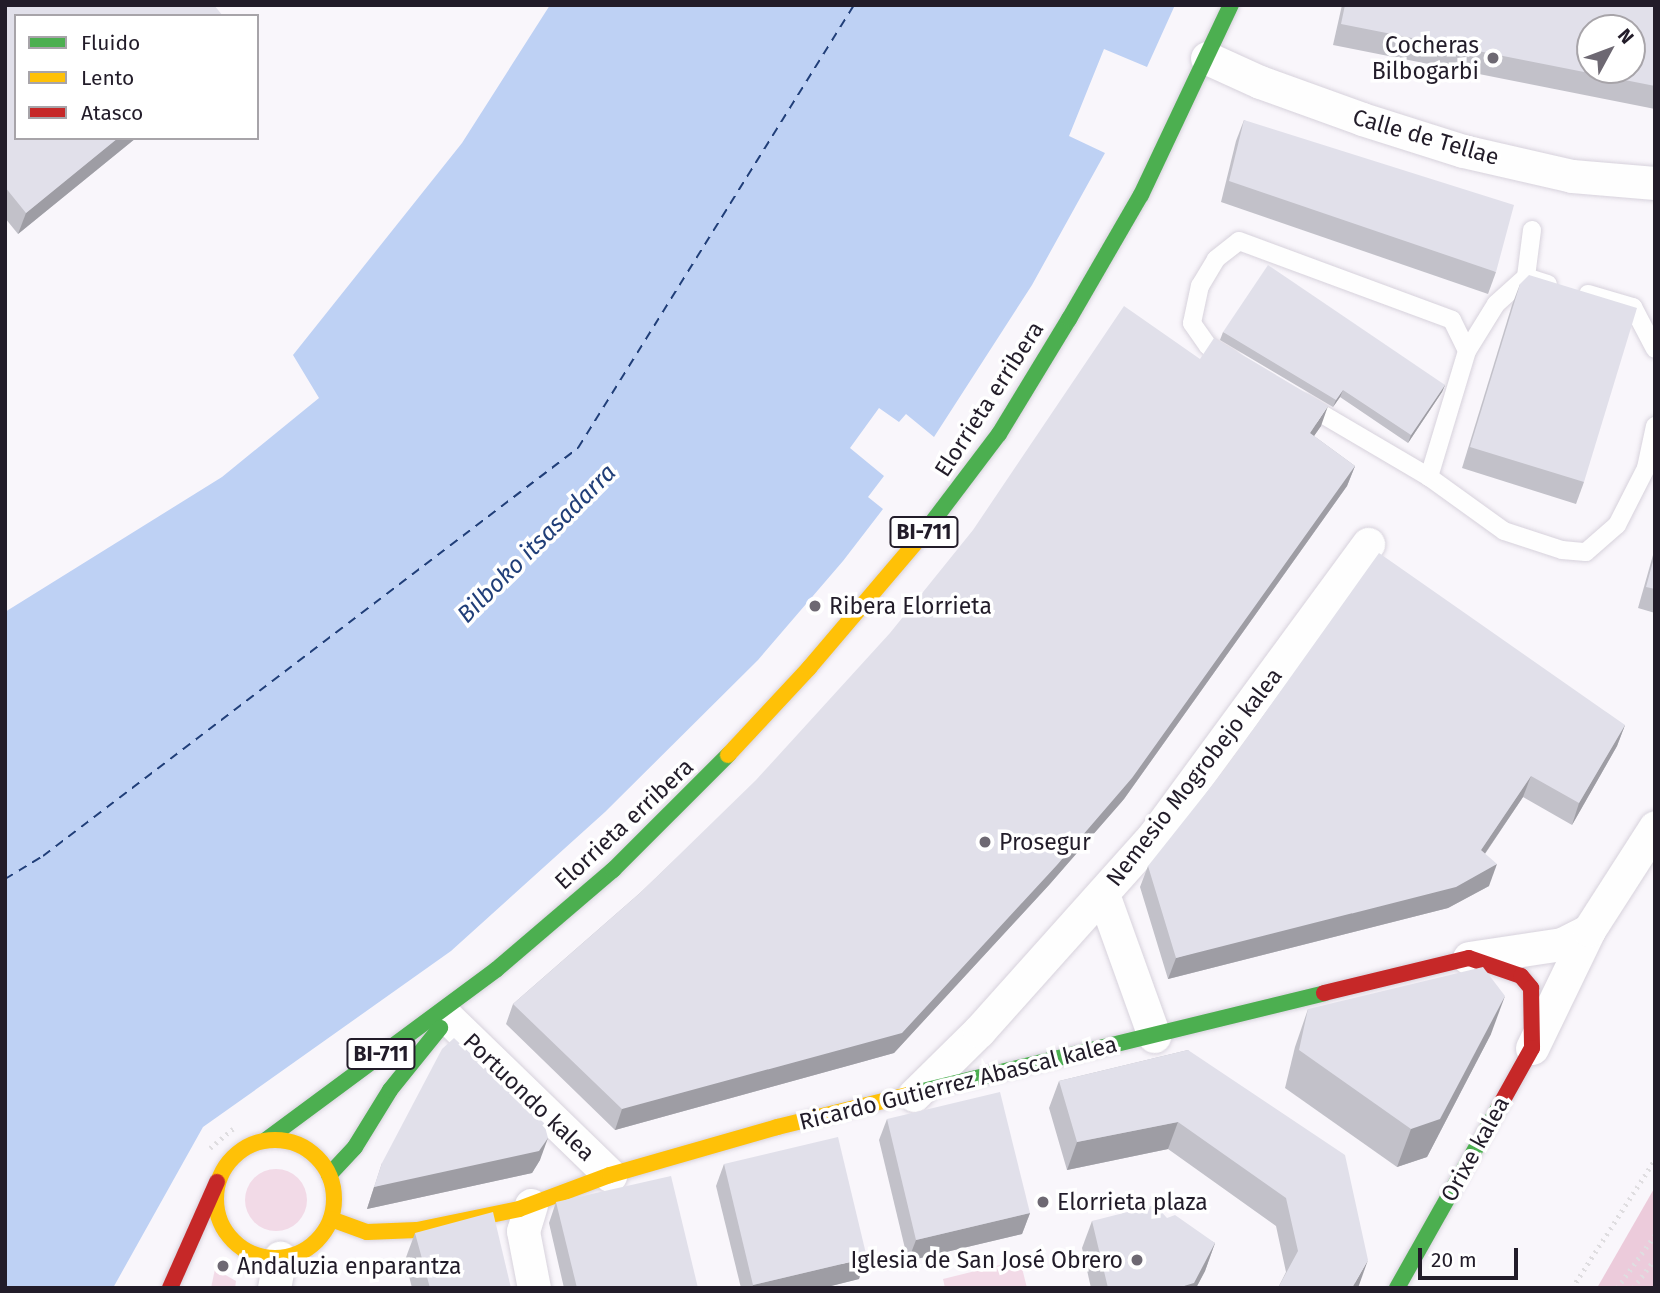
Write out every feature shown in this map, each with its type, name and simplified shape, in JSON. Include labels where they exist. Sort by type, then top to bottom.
[{"type":"main road","name":"Elorrieta erribera","points":[[497,969],[613,870],[697,788],[815,662],[896,569],[999,435],[1141,195],[1231,5]]},
{"type":"main road","name":"Ricardo Gutierrez Abascal kalea","points":[[331,1219],[367,1233],[417,1230],[531,1205],[610,1175],[777,1127],[1469,958]]},
{"type":"main road","points":[[1469,958],[1510,970],[1521,976],[1531,988],[1532,1048]]},
{"type":"main road","name":"BI-711","points":[[329,1175],[355,1147],[390,1090],[449,1018],[497,969]]},
{"type":"main road","name":"BI-711","points":[[266,1140],[497,969]]},
{"type":"main road","name":"Orixe kalea","points":[[1397,1288],[1532,1048]]},
{"type":"main road","points":[[170,1288],[172,1278],[220,1177],[230,1160],[247,1147],[266,1140],[285,1140],[303,1147],[318,1159],[329,1175],[333,1190],[331,1219],[311,1246],[277,1273],[260,1256],[242,1248],[227,1234],[219,1216],[216,1197],[220,1177]]},
{"type":"street","name":"Calle de Tellae","points":[[1207,58],[1260,82],[1362,119],[1463,151],[1572,176],[1655,183]]},
{"type":"street","name":"Nemesio Mogrobejo kalea","points":[[914,1095],[979,1031],[1155,834],[1368,544]]},
{"type":"street","name":"Orixe kalea","points":[[1532,1048],[1589,930],[1655,827]]},
{"type":"street","points":[[1103,894],[1154,1035]]},
{"type":"street","name":"Ricardo Gutierrez Abascal kalea","points":[[1469,958],[1562,944],[1589,930]]},
{"type":"street","name":"Portuondo kalea","points":[[449,1018],[610,1175]]},
{"type":"street","points":[[979,1031],[976,1046],[981,1057],[1004,1071]]},
{"type":"street","points":[[531,1205],[523,1231],[534,1288]]},
{"type":"lane","points":[[1429,477],[1467,351],[1496,303],[1525,277],[1532,230]]},
{"type":"lane","points":[[1243,367],[1208,346],[1192,323],[1200,286],[1216,259],[1239,241],[1452,320],[1467,351]]},
{"type":"lane","points":[[1525,277],[1633,307],[1655,349]]},
{"type":"lane","points":[[1290,394],[1429,477],[1504,531],[1562,550],[1587,552],[1617,525],[1646,468],[1655,426]]},
{"type":"path","points":[[205,1156],[212,1145],[239,1125]]},
{"type":"path","points":[[1572,1288],[1655,1159]]},
{"type":"path","points":[[1617,1288],[1655,1235]]},
{"type":"path","points":[[1633,1288],[1655,1259]]},
{"type":"shaded area","points":[[270,1169],[282,1169],[298,1178],[305,1188],[305,1212],[298,1222],[282,1231],[270,1231],[259,1226],[250,1217],[245,1206],[245,1194],[250,1183],[259,1174]]},
{"type":"shaded area","points":[[1655,1187],[1655,1288],[1597,1288]]},
{"type":"shaded area","points":[[1020,1260],[1027,1288],[945,1288],[943,1279]]},
{"type":"shaded area","points":[[215,1269],[236,1281],[235,1288],[211,1288]]},
{"type":"water","name":"Bilboko itsasadarra","points":[[550,5],[1175,5],[1147,67],[1104,49],[1069,136],[1105,153],[1032,285],[934,437],[906,414],[899,422],[879,408],[850,448],[884,476],[868,497],[883,509],[843,561],[758,660],[605,812],[451,951],[203,1127],[113,1288],[5,1288],[5,612],[222,477],[319,398],[293,355],[462,143]]},
{"type":"building","points":[[5,5],[214,5],[221,14],[14,14],[14,140],[116,140],[26,213],[5,187]]},
{"type":"building","points":[[1345,5],[1655,5],[1655,86],[1645,84],[1646,14],[1576,14],[1576,70],[1341,24]]},
{"type":"building","points":[[1244,120],[1514,205],[1496,272],[1229,181]]},
{"type":"building","points":[[1268,265],[1445,385],[1411,435],[1343,390],[1336,400],[1223,332]]},
{"type":"building","points":[[1529,275],[1637,308],[1584,482],[1470,447],[1520,284]]},
{"type":"building","points":[[1124,306],[1200,359],[1214,338],[1328,406],[1310,433],[1355,466],[1132,778],[1057,865],[902,1033],[622,1109],[513,1004],[640,893],[756,780],[890,633],[973,530]]},
{"type":"building","points":[[1379,553],[1625,725],[1579,803],[1531,776],[1481,850],[1497,864],[1456,887],[1176,958],[1148,866],[1225,769]]},
{"type":"building","points":[[1655,554],[1655,589],[1646,587]]},
{"type":"building","points":[[1483,967],[1505,996],[1440,1119],[1411,1129],[1299,1050],[1308,1009]]},
{"type":"building","points":[[454,1038],[544,1123],[548,1138],[539,1151],[374,1187],[382,1163],[442,1049]]},
{"type":"building","points":[[1188,1050],[1345,1155],[1368,1260],[1352,1288],[1278,1288],[1298,1251],[1286,1198],[1178,1122],[1077,1142],[1059,1081]]},
{"type":"building","points":[[1000,1092],[1030,1213],[916,1240],[887,1119]]},
{"type":"building","points":[[838,1137],[867,1258],[753,1285],[724,1164]]},
{"type":"building","points":[[671,1176],[698,1288],[577,1288],[556,1202]]},
{"type":"building","points":[[1155,1205],[1167,1218],[1175,1215],[1215,1243],[1194,1283],[1183,1288],[1108,1288],[1092,1221]]},
{"type":"building","points":[[493,1212],[511,1288],[430,1288],[415,1233]]},
{"type":"ferry route","points":[[5,879],[43,856],[578,448],[854,5]]},
{"type":"traffic: fast","points":[[924,533],[999,434],[1069,319],[1141,195],[1231,5]]},
{"type":"traffic: fast","points":[[266,1140],[497,969],[613,870],[728,755]]},
{"type":"traffic: fast","points":[[911,1094],[1324,993]]},
{"type":"traffic: fast","points":[[329,1175],[355,1147],[390,1090],[440,1028]]},
{"type":"traffic: fast","points":[[1397,1288],[1499,1107]]},
{"type":"traffic: slow","points":[[728,755],[809,668],[924,533]]},
{"type":"traffic: slow","points":[[331,1219],[367,1232],[417,1230],[519,1209],[610,1175],[777,1127],[911,1094]]},
{"type":"traffic: slow","points":[[275,1140],[286,1141],[308,1150],[324,1166],[333,1188],[334,1199],[333,1210],[324,1232],[308,1248],[286,1257],[275,1258],[264,1257],[242,1248],[226,1232],[217,1210],[216,1199],[217,1188],[226,1166],[242,1150],[264,1141],[275,1140]]},
{"type":"traffic: jam","points":[[1324,993],[1469,958],[1521,976],[1531,988],[1532,1048],[1499,1107]]},
{"type":"traffic: jam","points":[[170,1288],[217,1182]]},
{"type":"place","name":"Cocheras Bilbogarbi","points":[[1493,58]]},
{"type":"place","name":"Ribera Elorrieta","points":[[815,606]]},
{"type":"place","name":"Prosegur","points":[[985,842]]},
{"type":"place","name":"Elorrieta plaza","points":[[1043,1202]]},
{"type":"place","name":"Iglesia de San José Obrero","points":[[1137,1260]]},
{"type":"place","name":"Andaluzia enparantza","points":[[223,1266]]}]
